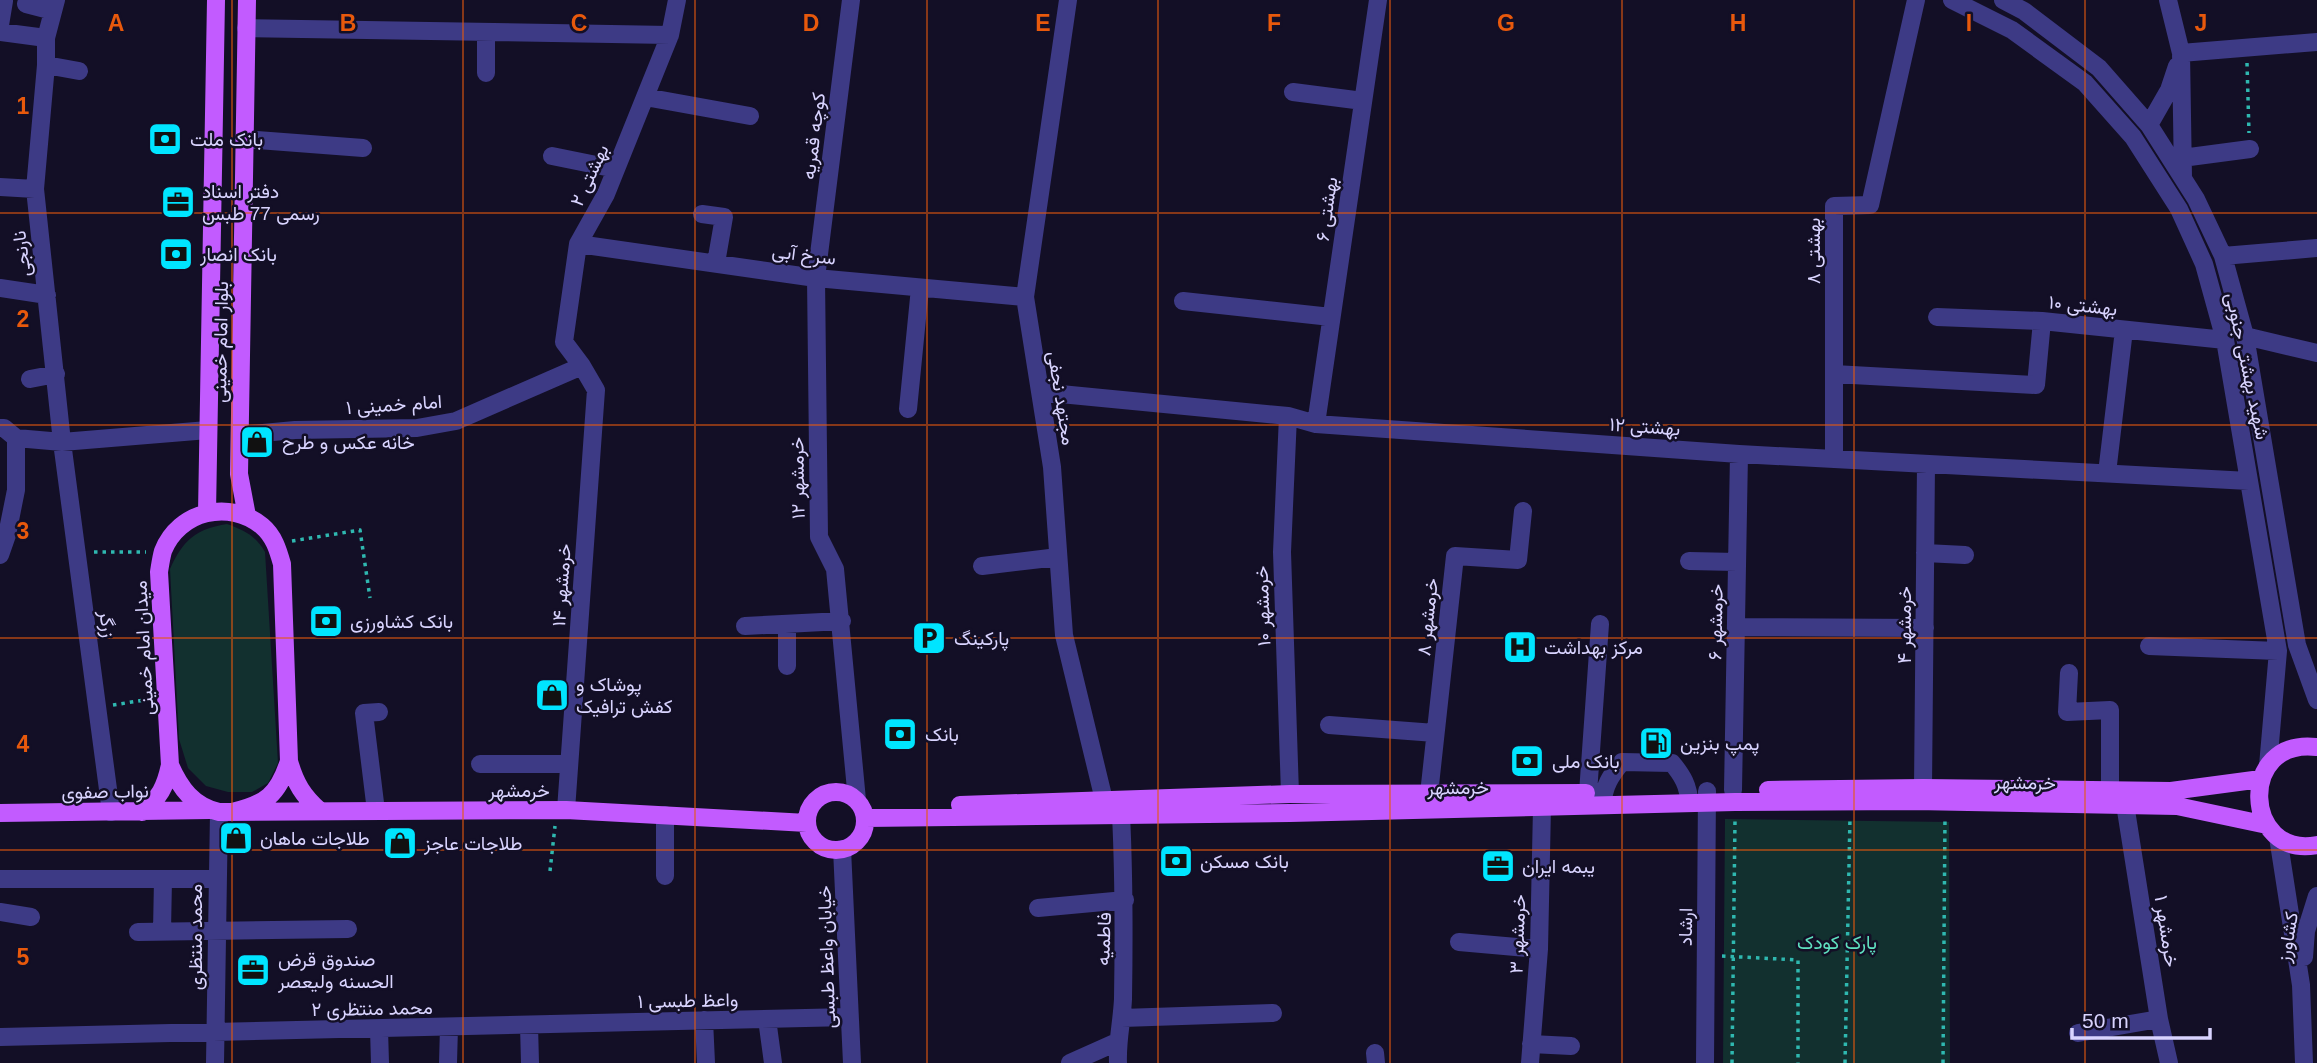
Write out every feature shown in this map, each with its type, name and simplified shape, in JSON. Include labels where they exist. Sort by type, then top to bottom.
[{"type":"main road","name":"بلوار امام خمینی","points":[[207,513],[216,0]]},
{"type":"main road","name":"بلوار امام خمینی","points":[[247,0],[239,474],[247,516]]},
{"type":"main road","points":[[163,552],[173,534],[188,521],[207,513],[227,511],[247,516],[264,528],[276,544],[282,564],[289,761],[294,781],[305,798],[320,811]]},
{"type":"main road","name":"میدان امام خمینی","points":[[163,552],[159,572],[170,765],[179,785],[193,801],[220,811]]},
{"type":"main road","points":[[2272,831],[2260,811],[2258,795],[2265,772],[2279,755],[2292,748],[2317,747]]},
{"type":"main road","points":[[220,811],[252,807],[270,797],[283,781],[289,761]]},
{"type":"main road","points":[[142,812],[157,800],[162,792],[170,765]]},
{"type":"main road","points":[[2174,798],[2265,772]]},
{"type":"main road","name":"خرمشهر","points":[[862,809],[1290,794],[1708,797],[1923,788],[2110,789],[2174,798]]},
{"type":"main road","points":[[839,791],[849,794],[862,809],[862,834],[857,841],[842,849],[823,847],[814,841],[809,832],[808,812],[820,796],[839,791]]},
{"type":"main road","name":"خرمشهر","points":[[1734,796],[1850,802],[2125,804],[2174,798]]},
{"type":"main road","name":"خرمشهر","points":[[862,809],[1121,815],[1542,807],[1598,797]]},
{"type":"main road","points":[[2174,798],[2272,831],[2293,845],[2317,845]]},
{"type":"main road","name":"خرمشهر","points":[[220,811],[561,810],[807,822]]},
{"type":"main road","name":"نواب صفوی","points":[[0,813],[220,811]]},
{"type":"street","name":"بهشتی ۲","points":[[582,366],[564,342],[578,244],[606,194],[670,36],[677,0]]},
{"type":"street","name":"کوچه قمریه","points":[[816,278],[851,0]]},
{"type":"street","name":"مجتهد نجفی","points":[[1068,0],[1025,297],[1052,467],[1064,635],[1104,800]]},
{"type":"street","name":"بهشتی ۶","points":[[1316,424],[1378,0]]},
{"type":"street","name":"بهشتی ۸","points":[[1834,459],[1834,206],[1870,205],[1916,0]]},
{"type":"street","name":"شهید بهشتی جنوبی","points":[[1952,0],[2012,30],[2085,83],[2133,137],[2179,209],[2204,264],[2225,340],[2278,651],[2265,772]]},
{"type":"street","name":"شهید بهشتی جنوبی","points":[[2003,0],[2024,11],[2099,68],[2149,125],[2196,199],[2223,257],[2245,336],[2297,645],[2317,700]]},
{"type":"street","points":[[2168,0],[2181,53],[2183,178]]},
{"type":"street","points":[[0,25],[4,1]]},
{"type":"street","points":[[26,4],[55,6]]},
{"type":"street","name":"نارنجی","points":[[47,295],[34,189],[47,38],[55,6]]},
{"type":"street","points":[[246,28],[670,36]]},
{"type":"street","points":[[0,32],[47,38]]},
{"type":"street","points":[[486,32],[486,74]]},
{"type":"street","points":[[2181,53],[2317,42]]},
{"type":"street","points":[[2149,125],[2169,90],[2181,53]]},
{"type":"street","points":[[46,65],[79,71]]},
{"type":"street","points":[[1293,92],[1363,101]]},
{"type":"street","points":[[645,97],[750,116]]},
{"type":"street","points":[[244,139],[363,148]]},
{"type":"street","points":[[2182,158],[2250,149]]},
{"type":"street","points":[[552,156],[616,169]]},
{"type":"street","points":[[0,187],[34,189]]},
{"type":"street","points":[[702,214],[724,217],[716,263]]},
{"type":"street","name":"سرخ آبی","points":[[578,244],[816,278],[1025,297]]},
{"type":"street","points":[[2223,257],[2317,248]]},
{"type":"street","name":"خرمشهر ۱۲","points":[[816,278],[819,537],[835,569],[862,809]]},
{"type":"street","points":[[0,288],[47,295]]},
{"type":"street","points":[[908,409],[920,288]]},
{"type":"street","name":"زرگر","points":[[47,295],[62,442],[111,812]]},
{"type":"street","points":[[1183,301],[1331,317]]},
{"type":"street","name":"بهشتی ۱۰","points":[[1937,317],[2042,321],[2225,340]]},
{"type":"street","points":[[1834,374],[2036,385],[2042,321]]},
{"type":"street","points":[[2107,473],[2124,330]]},
{"type":"street","points":[[2245,336],[2317,353]]},
{"type":"street","name":"امام خمینی ۱","points":[[240,435],[295,430],[417,428],[456,421],[582,366]]},
{"type":"street","name":"خرمشهر ۱۴","points":[[561,810],[569,764],[596,390],[582,366]]},
{"type":"street","points":[[30,379],[56,374]]},
{"type":"street","name":"بهشتی ۱۲","points":[[1040,392],[1288,416],[1316,424],[1739,454],[2249,481]]},
{"type":"street","name":"خرمشهر ۱۰","points":[[1288,416],[1282,552],[1290,794]]},
{"type":"street","points":[[0,428],[4,428],[16,438],[62,442],[208,430]]},
{"type":"street","points":[[0,555],[7,536],[6,508],[16,490],[16,438]]},
{"type":"street","name":"خرمشهر ۶","points":[[1734,796],[1739,454]]},
{"type":"street","name":"خرمشهر ۴","points":[[1923,788],[1926,464]]},
{"type":"street","name":"خرمشهر ۸","points":[[1429,794],[1455,556],[1518,560],[1522,511]]},
{"type":"street","points":[[1925,554],[1965,555]]},
{"type":"street","points":[[982,566],[1059,556]]},
{"type":"street","points":[[1689,561],[1737,562]]},
{"type":"street","points":[[745,626],[842,621]]},
{"type":"street","points":[[787,624],[787,666]]},
{"type":"street","points":[[1598,797],[1600,624]]},
{"type":"street","points":[[1736,627],[1925,628]]},
{"type":"street","points":[[2149,646],[2278,651]]},
{"type":"street","points":[[2069,673],[2067,712],[2110,710],[2110,789]]},
{"type":"street","points":[[376,811],[364,713],[379,712]]},
{"type":"street","points":[[1329,724],[1435,733]]},
{"type":"street","points":[[1598,797],[1622,762],[1672,763],[1682,775],[1689,797]]},
{"type":"street","points":[[480,764],[569,764]]},
{"type":"street","name":"ارشاد","points":[[1705,1063],[1708,797]]},
{"type":"street","name":"خرمشهر ۱","points":[[2125,804],[2159,1019],[2169,1063]]},
{"type":"street","name":"خرمشهر ۳","points":[[1530,1063],[1539,949],[1542,807]]},
{"type":"street","name":"محمد منتظری","points":[[215,1063],[216,879],[220,811]]},
{"type":"street","points":[[665,815],[665,876]]},
{"type":"street","name":"فاطمیه","points":[[1118,1063],[1125,900],[1121,815]]},
{"type":"street","name":"کشاورز","points":[[2272,831],[2309,985]]},
{"type":"street","name":"خیابان واعظ طبسی","points":[[842,849],[852,1063]]},
{"type":"street","points":[[0,879],[216,879]]},
{"type":"street","points":[[162,931],[163,879]]},
{"type":"street","name":"کشاورز","points":[[2304,1063],[2309,985],[2306,931],[2317,896]]},
{"type":"street","points":[[1038,908],[1125,900]]},
{"type":"street","points":[[0,912],[31,917]]},
{"type":"street","points":[[138,932],[348,929]]},
{"type":"street","points":[[1459,942],[1539,949]]},
{"type":"street","points":[[1122,1018],[1273,1013]]},
{"type":"street","name":"واعظ طبسی ۱","points":[[529,1025],[849,1017]]},
{"type":"street","points":[[767,1019],[773,1063]]},
{"type":"street","points":[[2078,1033],[2159,1019]]},
{"type":"street","points":[[704,1020],[706,1063]]},
{"type":"street","points":[[529,1025],[530,1063]]},
{"type":"street","name":"محمد منتظری ۲","points":[[0,1037],[529,1025]]},
{"type":"street","points":[[448,1063],[449,1027]]},
{"type":"street","points":[[379,1029],[380,1063]]},
{"type":"street","points":[[1070,1063],[1117,1042]]},
{"type":"street","points":[[1531,1044],[1571,1046]]},
{"type":"path","points":[[2246,48],[2250,149]]},
{"type":"path","points":[[276,544],[360,530],[370,598]]},
{"type":"path","points":[[78,552],[163,552]]},
{"type":"path","points":[[98,707],[166,697]]},
{"type":"path","points":[[1732,1063],[1734,796]]},
{"type":"path","points":[[1943,1063],[1945,801]]},
{"type":"path","points":[[1845,1063],[1850,802]]},
{"type":"path","points":[[550,871],[561,810]]},
{"type":"path","points":[[1706,955],[1798,960],[1798,1063]]},
{"type":"green space","points":[[227,524],[249,534],[265,552],[278,763],[268,783],[252,792],[228,792],[206,786],[188,768],[179,739],[170,569],[180,550],[192,538],[207,529]]},
{"type":"green space","name":"پارک کودک","points":[[1725,819],[1949,822],[1950,1063],[1723,1063]]},
{"type":"place","name":"بانک ملت","points":[[165,139]]},
{"type":"place","name":"دفتر اسناد رسمی 77 طبس","points":[[178,202]]},
{"type":"place","name":"بانک انصار","points":[[176,254]]},
{"type":"place","name":"خانه عکس و طرح","points":[[257,442]]},
{"type":"place","name":"بانک کشاورزی","points":[[326,621]]},
{"type":"place","name":"پارکینگ","points":[[929,638]]},
{"type":"place","name":"مرکز بهداشت","points":[[1520,647]]},
{"type":"place","name":"پوشاک و کفش ترافیک","points":[[552,695]]},
{"type":"place","name":"بانک","points":[[900,734]]},
{"type":"place","name":"پمپ بنزین","points":[[1656,743]]},
{"type":"place","name":"بانک ملی","points":[[1527,761]]},
{"type":"place","name":"طلاجات ماهان","points":[[236,838]]},
{"type":"place","name":"طلاجات عاجز","points":[[400,843]]},
{"type":"place","name":"بانک مسکن","points":[[1176,861]]},
{"type":"place","name":"یبمه ایران","points":[[1498,866]]},
{"type":"place","name":"صندوق قرض الحسنه ولیعصر","points":[[253,970]]}]
